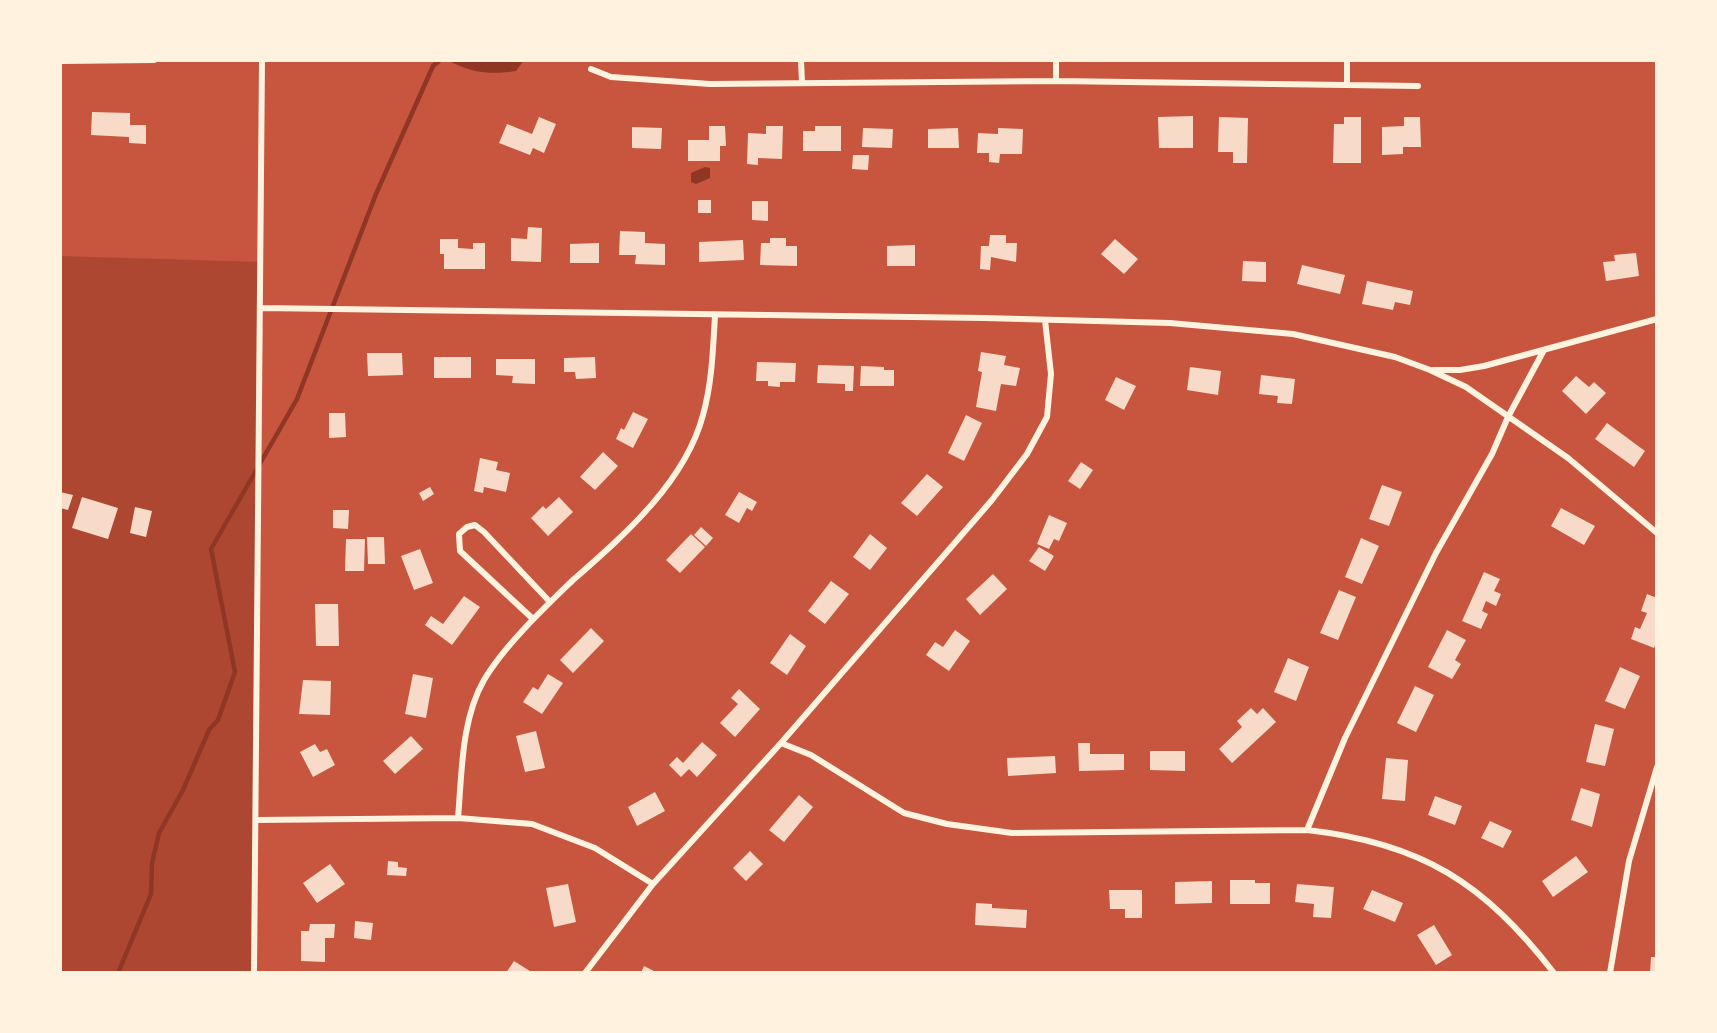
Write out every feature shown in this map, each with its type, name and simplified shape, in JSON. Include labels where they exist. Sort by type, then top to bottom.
[{"type":"street","points":[[60,61],[154,60]]},
{"type":"street","points":[[254,973],[262,309],[260,218],[262,60]]},
{"type":"street","points":[[801,60],[802,83]]},
{"type":"street","points":[[1056,60],[1056,81]]},
{"type":"street","points":[[1347,60],[1347,84]]},
{"type":"street","points":[[591,69],[612,77],[710,84],[1056,81],[1419,86]]},
{"type":"street","points":[[262,309],[1045,320],[1193,324],[1293,334],[1395,357],[1466,387],[1568,458],[1657,533]]},
{"type":"street","points":[[458,818],[469,720],[484,680],[533,619],[650,506],[685,459],[703,416],[711,370],[715,316]]},
{"type":"street","points":[[1430,370],[1468,369],[1657,319]]},
{"type":"street","points":[[585,973],[653,884],[781,743],[992,500],[1039,434],[1047,417],[1052,374],[1045,320]]},
{"type":"street","points":[[1307,830],[1345,738],[1436,553],[1492,454],[1508,417],[1544,350]]},
{"type":"street","points":[[533,619],[460,551],[459,534],[467,527],[475,525],[550,602]]},
{"type":"street","points":[[781,743],[812,755],[904,813],[946,825],[1012,833],[1307,830],[1344,835],[1401,851],[1453,875],[1492,903],[1518,929],[1554,973]]},
{"type":"street","points":[[1610,973],[1629,861],[1657,767]]},
{"type":"street","points":[[257,820],[458,818],[532,824],[595,848],[653,884]]},
{"type":"shaded area","points":[[448,60],[524,60],[516,71],[498,73],[464,68]]},
{"type":"shaded area","points":[[705,167],[710,168],[710,178],[696,184],[691,182],[691,173]]},
{"type":"shaded area","points":[[60,256],[261,262],[253,973],[60,973]]},
{"type":"building","points":[[92,112],[130,113],[130,125],[146,125],[146,144],[129,143],[129,137],[91,135]]},
{"type":"building","points":[[1193,116],[1193,148],[1159,148],[1158,117]]},
{"type":"building","points":[[539,117],[556,124],[544,153],[533,148],[530,155],[499,143],[507,124],[532,134]]},
{"type":"building","points":[[1219,117],[1248,118],[1247,163],[1233,163],[1233,152],[1218,152]]},
{"type":"building","points":[[1344,117],[1361,117],[1361,163],[1333,163],[1334,124],[1344,124]]},
{"type":"building","points":[[1404,117],[1420,117],[1421,147],[1403,147],[1403,154],[1382,155],[1382,127],[1404,126]]},
{"type":"building","points":[[709,126],[725,126],[726,146],[720,146],[720,161],[688,161],[688,140],[709,140]]},
{"type":"building","points":[[766,126],[783,126],[782,159],[758,158],[758,165],[747,164],[748,133],[766,134]]},
{"type":"building","points":[[815,126],[841,126],[841,151],[803,151],[803,131],[815,131]]},
{"type":"building","points":[[632,127],[662,128],[661,149],[632,148]]},
{"type":"building","points":[[863,128],[893,129],[892,148],[862,147]]},
{"type":"building","points":[[958,128],[959,148],[928,148],[928,129]]},
{"type":"building","points":[[998,128],[1023,129],[1022,154],[1000,154],[999,163],[989,162],[989,153],[977,153],[978,133],[998,134]]},
{"type":"building","points":[[853,155],[869,155],[868,170],[852,169]]},
{"type":"building","points":[[698,200],[711,200],[711,213],[698,213]]},
{"type":"building","points":[[752,201],[768,201],[768,221],[752,220]]},
{"type":"building","points":[[528,227],[542,228],[541,262],[511,261],[511,238],[527,239]]},
{"type":"building","points":[[620,231],[645,232],[645,243],[665,244],[665,265],[635,264],[636,255],[619,255]]},
{"type":"building","points":[[990,235],[1006,235],[1006,243],[1017,243],[1016,262],[991,257],[990,270],[980,269],[981,246],[989,246]]},
{"type":"building","points":[[770,238],[786,238],[786,246],[797,246],[797,266],[760,265],[761,243],[770,243]]},
{"type":"building","points":[[440,239],[458,239],[458,248],[473,249],[473,243],[485,243],[485,269],[444,269],[444,254],[440,254]]},
{"type":"building","points":[[1115,239],[1138,259],[1124,274],[1101,254]]},
{"type":"building","points":[[743,240],[744,260],[699,262],[699,242]]},
{"type":"building","points":[[599,243],[599,263],[570,263],[570,244]]},
{"type":"building","points":[[915,245],[915,266],[887,266],[887,246]]},
{"type":"building","points":[[1636,253],[1639,276],[1606,281],[1603,262],[1615,261],[1614,255]]},
{"type":"building","points":[[1243,261],[1266,262],[1266,282],[1242,281]]},
{"type":"building","points":[[1302,265],[1345,275],[1340,294],[1297,284]]},
{"type":"building","points":[[1367,281],[1413,291],[1410,305],[1395,302],[1393,310],[1362,304]]},
{"type":"building","points":[[981,352],[1006,356],[1004,365],[1020,368],[1016,386],[1001,384],[996,411],[976,407],[982,372],[978,371]]},
{"type":"building","points":[[367,353],[402,353],[403,375],[368,376]]},
{"type":"building","points":[[434,357],[471,357],[471,378],[434,378]]},
{"type":"building","points":[[595,357],[596,378],[576,379],[575,372],[564,372],[564,358]]},
{"type":"building","points":[[496,359],[535,359],[535,384],[512,383],[513,376],[496,375]]},
{"type":"building","points":[[757,362],[796,363],[795,382],[780,382],[780,387],[768,386],[768,381],[756,381]]},
{"type":"building","points":[[818,365],[854,366],[853,391],[845,391],[845,384],[817,383]]},
{"type":"building","points":[[861,366],[894,370],[894,386],[860,386]]},
{"type":"building","points":[[1190,367],[1221,371],[1218,395],[1187,390]]},
{"type":"building","points":[[1261,375],[1295,379],[1292,404],[1277,403],[1278,396],[1259,394]]},
{"type":"building","points":[[1576,376],[1589,387],[1594,382],[1606,393],[1586,414],[1562,391]]},
{"type":"building","points":[[1116,377],[1136,386],[1124,410],[1105,400]]},
{"type":"building","points":[[633,412],[648,419],[633,448],[616,439],[621,428],[624,430]]},
{"type":"building","points":[[329,413],[345,413],[346,437],[329,438]]},
{"type":"building","points":[[966,415],[982,423],[964,461],[948,453]]},
{"type":"building","points":[[1607,423],[1645,451],[1634,467],[1595,439]]},
{"type":"building","points":[[603,452],[618,466],[595,490],[580,477]]},
{"type":"building","points":[[480,458],[498,462],[496,470],[510,473],[506,492],[484,487],[483,493],[474,491]]},
{"type":"building","points":[[1081,462],[1093,470],[1080,489],[1068,481]]},
{"type":"building","points":[[927,474],[943,487],[917,516],[901,503]]},
{"type":"building","points":[[1382,485],[1402,492],[1389,526],[1369,519]]},
{"type":"building","points":[[430,487],[434,494],[423,501],[419,493]]},
{"type":"building","points":[[60,492],[73,495],[68,510],[60,508]]},
{"type":"building","points":[[739,492],[757,502],[752,511],[747,508],[739,523],[725,515]]},
{"type":"building","points":[[82,497],[118,508],[108,539],[72,528]]},
{"type":"building","points":[[559,497],[573,512],[548,536],[531,518],[543,506],[546,509]]},
{"type":"building","points":[[135,507],[152,511],[146,537],[130,533]]},
{"type":"building","points":[[1561,508],[1595,526],[1584,545],[1551,526]]},
{"type":"building","points":[[333,510],[349,510],[348,529],[333,528]]},
{"type":"building","points":[[1049,515],[1067,523],[1059,541],[1054,539],[1049,549],[1037,544]]},
{"type":"building","points":[[701,527],[713,538],[706,546],[694,535]]},
{"type":"building","points":[[691,534],[705,547],[680,573],[666,560]]},
{"type":"building","points":[[870,534],[887,548],[870,570],[853,557]]},
{"type":"building","points":[[367,537],[384,537],[385,564],[368,564]]},
{"type":"building","points":[[1361,538],[1379,546],[1362,584],[1345,577]]},
{"type":"building","points":[[346,539],[365,539],[364,571],[345,571]]},
{"type":"building","points":[[1039,547],[1054,556],[1045,571],[1029,561]]},
{"type":"building","points":[[420,549],[433,583],[414,590],[401,556]]},
{"type":"building","points":[[1484,572],[1500,579],[1494,591],[1501,594],[1496,606],[1486,601],[1482,611],[1488,614],[1481,629],[1462,621]]},
{"type":"building","points":[[993,574],[1007,589],[980,615],[966,599]]},
{"type":"building","points":[[831,581],[849,594],[825,624],[808,611]]},
{"type":"building","points":[[1339,590],[1356,597],[1338,640],[1320,633]]},
{"type":"building","points":[[1647,594],[1657,598],[1657,641],[1654,648],[1631,639],[1635,627],[1640,629],[1647,613],[1641,611]]},
{"type":"building","points":[[464,596],[480,607],[452,645],[425,625],[431,616],[443,624]]},
{"type":"building","points":[[315,604],[338,604],[339,646],[316,646]]},
{"type":"building","points":[[591,628],[604,641],[573,673],[560,660]]},
{"type":"building","points":[[955,630],[970,641],[949,671],[926,655],[935,642],[943,647]]},
{"type":"building","points":[[1447,630],[1466,640],[1455,660],[1461,664],[1452,679],[1428,667]]},
{"type":"building","points":[[790,634],[806,646],[787,675],[770,663]]},
{"type":"building","points":[[1288,658],[1309,667],[1296,701],[1274,692]]},
{"type":"building","points":[[1620,667],[1640,676],[1625,709],[1605,701]]},
{"type":"building","points":[[413,674],[433,678],[426,718],[405,714]]},
{"type":"building","points":[[548,674],[563,683],[542,714],[523,702],[533,687],[538,690]]},
{"type":"building","points":[[303,680],[331,681],[330,715],[299,714]]},
{"type":"building","points":[[1415,686],[1434,695],[1416,732],[1397,723]]},
{"type":"building","points":[[739,689],[760,709],[735,737],[720,723],[738,704],[731,698]]},
{"type":"building","points":[[1251,708],[1257,714],[1263,708],[1276,722],[1232,763],[1219,749],[1242,727],[1237,721]]},
{"type":"building","points":[[1595,724],[1614,729],[1605,766],[1586,762]]},
{"type":"building","points":[[536,731],[545,768],[525,772],[516,736]]},
{"type":"building","points":[[411,736],[423,749],[395,774],[383,761]]},
{"type":"building","points":[[702,742],[717,755],[697,777],[689,769],[681,777],[669,765],[677,757],[683,763]]},
{"type":"building","points":[[1078,743],[1090,743],[1090,754],[1124,754],[1124,770],[1079,771]]},
{"type":"building","points":[[315,744],[320,752],[327,749],[335,765],[313,777],[300,752]]},
{"type":"building","points":[[1150,751],[1185,751],[1185,771],[1150,770]]},
{"type":"building","points":[[1055,756],[1056,773],[1008,776],[1007,758]]},
{"type":"building","points":[[1386,758],[1408,760],[1405,801],[1382,799]]},
{"type":"building","points":[[1581,788],[1600,794],[1592,827],[1571,820]]},
{"type":"building","points":[[655,792],[665,811],[637,826],[628,807]]},
{"type":"building","points":[[799,795],[813,807],[784,842],[769,830]]},
{"type":"building","points":[[1435,796],[1462,806],[1455,825],[1428,815]]},
{"type":"building","points":[[1490,821],[1512,831],[1503,848],[1481,838]]},
{"type":"building","points":[[750,851],[763,864],[746,881],[733,868]]},
{"type":"building","points":[[1576,856],[1588,872],[1553,897],[1542,881]]},
{"type":"building","points":[[388,861],[398,862],[398,867],[407,868],[406,876],[387,875]]},
{"type":"building","points":[[330,864],[345,884],[317,903],[303,883]]},
{"type":"building","points":[[1230,880],[1255,880],[1255,883],[1270,883],[1270,904],[1230,904]]},
{"type":"building","points":[[1212,881],[1212,903],[1175,904],[1175,882]]},
{"type":"building","points":[[568,884],[576,922],[554,927],[546,888]]},
{"type":"building","points":[[1297,884],[1334,887],[1331,918],[1313,917],[1314,904],[1295,902]]},
{"type":"building","points":[[1109,890],[1142,890],[1142,918],[1125,918],[1125,909],[1110,909]]},
{"type":"building","points":[[1372,890],[1403,903],[1395,922],[1363,909]]},
{"type":"building","points":[[976,903],[992,904],[992,908],[1027,910],[1026,928],[975,925]]},
{"type":"building","points":[[355,921],[373,923],[371,940],[354,938]]},
{"type":"building","points":[[310,924],[335,924],[334,938],[325,938],[325,962],[301,961],[301,931],[309,931]]},
{"type":"building","points":[[1434,925],[1452,955],[1436,965],[1417,935]]},
{"type":"building","points":[[1651,957],[1657,957],[1657,973],[1650,973]]},
{"type":"building","points":[[514,961],[533,973],[506,973]]},
{"type":"building","points":[[644,966],[658,973],[641,973]]},
{"type":"waterway","points":[[118,973],[151,894],[152,863],[159,833],[183,790],[209,730],[218,720],[235,672],[211,549],[297,399],[376,194],[433,66],[440,60]]}]
